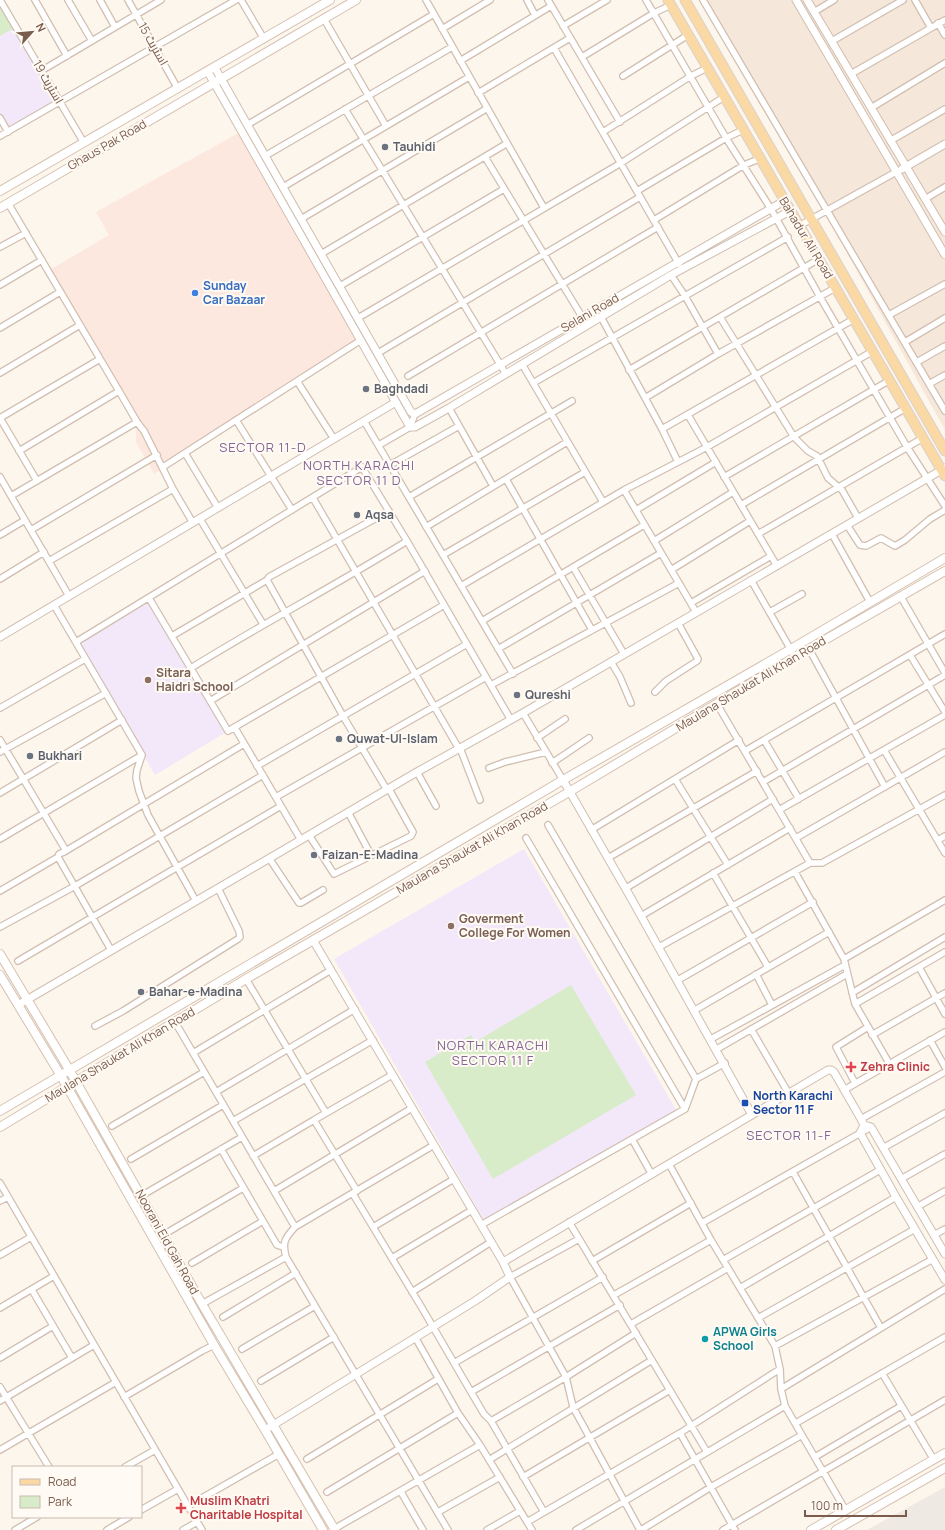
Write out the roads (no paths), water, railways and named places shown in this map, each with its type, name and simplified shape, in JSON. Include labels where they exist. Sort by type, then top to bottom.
[{"type":"main road","points":[[0,191],[330,0]]},
{"type":"main road","name":"Ghaus Pak Road","points":[[0,208],[356,0]]},
{"type":"main road","name":"Bahadur Ali Road","points":[[685,0],[945,451]]},
{"type":"main road","name":"Bahadur Ali Road","points":[[669,3],[759,159],[944,472]]},
{"type":"main road","name":"Maulana Shaukat Ali Khan Road","points":[[0,1111],[563,780],[791,649],[945,558]]},
{"type":"main road","name":"Maulana Shaukat Ali Khan Road","points":[[0,1127],[246,979],[569,792],[795,657],[945,571]]},
{"type":"main road","name":"Noorani Eid Gah Road","points":[[0,954],[70,1071],[202,1304],[334,1529]]},
{"type":"main road","name":"Noorani Eid Gah Road","points":[[0,975],[61,1076],[214,1345],[266,1430],[323,1530]]},
{"type":"main road","points":[[811,1530],[945,1453]]},
{"type":"main road","points":[[836,1530],[945,1468]]},
{"type":"street","name":"اسٹریٹ 19","points":[[0,0],[84,143]]},
{"type":"street","points":[[34,0],[67,56]]},
{"type":"street","points":[[68,0],[92,41]]},
{"type":"street","points":[[100,0],[115,27]]},
{"type":"street","name":"اسٹریٹ 15","points":[[128,0],[178,89]]},
{"type":"street","points":[[41,71],[160,0]]},
{"type":"street","points":[[0,136],[236,0]]},
{"type":"street","points":[[241,0],[264,39]]},
{"type":"street","points":[[426,0],[486,109],[544,208]]},
{"type":"street","points":[[442,29],[490,0]]},
{"type":"street","points":[[527,0],[536,15]]},
{"type":"street","points":[[548,0],[620,122]]},
{"type":"street","points":[[563,26],[607,0]]},
{"type":"street","points":[[646,0],[726,138],[788,237],[820,297],[907,447],[945,506]]},
{"type":"street","points":[[703,0],[929,384],[942,400],[945,411]]},
{"type":"street","points":[[796,0],[945,255]]},
{"type":"street","points":[[807,0],[905,167],[944,230]]},
{"type":"street","points":[[814,12],[834,0]]},
{"type":"street","points":[[832,41],[903,0]]},
{"type":"street","points":[[915,0],[931,28]]},
{"type":"street","points":[[582,57],[669,3]]},
{"type":"street","points":[[460,61],[551,6]]},
{"type":"street","points":[[247,125],[434,14]]},
{"type":"street","points":[[324,19],[386,126]]},
{"type":"street","points":[[851,74],[945,20]]},
{"type":"street","points":[[938,23],[945,35]]},
{"type":"street","points":[[623,76],[688,34]]},
{"type":"street","points":[[478,93],[570,38]]},
{"type":"street","points":[[265,156],[452,47]]},
{"type":"street","points":[[554,48],[682,270]]},
{"type":"street","points":[[871,108],[945,63]]},
{"type":"street","points":[[603,132],[691,76],[707,68]]},
{"type":"street","points":[[211,70],[247,125],[411,412],[415,414],[410,427],[379,445]]},
{"type":"street","points":[[283,187],[468,77]]},
{"type":"street","points":[[218,81],[410,427]]},
{"type":"street","points":[[358,318],[621,163],[724,97]]},
{"type":"street","points":[[345,109],[506,374]]},
{"type":"street","points":[[301,219],[486,109]]},
{"type":"street","points":[[890,141],[945,109]]},
{"type":"street","points":[[0,118],[8,132]]},
{"type":"street","points":[[637,191],[742,130]]},
{"type":"street","points":[[321,254],[506,144]]},
{"type":"street","points":[[799,226],[945,144]]},
{"type":"street","points":[[484,157],[586,325]]},
{"type":"street","points":[[654,220],[744,165],[759,159]]},
{"type":"street","points":[[925,199],[945,187]]},
{"type":"street","points":[[340,286],[504,189]]},
{"type":"street","points":[[378,353],[640,197]]},
{"type":"street","name":"Selani Road","points":[[415,414],[784,201]]},
{"type":"street","points":[[8,203],[119,392],[144,431],[173,489],[193,523]]},
{"type":"street","name":"Selani Road","points":[[410,427],[416,427],[449,408],[671,275],[790,211]]},
{"type":"street","points":[[408,376],[658,227]]},
{"type":"street","points":[[0,247],[26,233]]},
{"type":"street","points":[[533,383],[788,237]]},
{"type":"street","points":[[629,370],[818,259]]},
{"type":"street","points":[[0,285],[42,260]]},
{"type":"street","points":[[671,275],[685,296],[718,354]]},
{"type":"street","points":[[889,315],[945,284]]},
{"type":"street","points":[[645,398],[718,354],[835,288]]},
{"type":"street","points":[[0,328],[60,292]]},
{"type":"street","points":[[601,317],[662,429],[678,462]]},
{"type":"street","points":[[720,317],[794,437],[808,451],[819,459],[828,478],[839,487],[858,518]]},
{"type":"street","points":[[904,342],[945,318]]},
{"type":"street","points":[[662,429],[854,319]]},
{"type":"street","points":[[0,373],[80,325]]},
{"type":"street","points":[[163,467],[361,340]]},
{"type":"street","points":[[917,362],[945,346]]},
{"type":"street","points":[[461,586],[624,490],[707,447],[873,351]]},
{"type":"street","points":[[37,481],[0,418],[100,359]]},
{"type":"street","points":[[522,364],[603,502]]},
{"type":"street","points":[[929,384],[945,375]]},
{"type":"street","points":[[724,477],[890,380]]},
{"type":"street","points":[[297,381],[334,439]]},
{"type":"street","points":[[19,451],[119,392]]},
{"type":"street","points":[[409,497],[572,401]]},
{"type":"street","points":[[0,637],[396,402]]},
{"type":"street","points":[[449,408],[493,486]]},
{"type":"street","points":[[741,505],[906,408]]},
{"type":"street","points":[[688,415],[777,566]]},
{"type":"street","points":[[236,420],[292,510]]},
{"type":"street","points":[[364,421],[513,674]]},
{"type":"street","points":[[11,496],[137,422]]},
{"type":"street","points":[[390,465],[459,426]]},
{"type":"street","points":[[758,534],[923,438]]},
{"type":"street","points":[[426,526],[567,442]]},
{"type":"street","points":[[185,454],[218,508]]},
{"type":"street","points":[[31,530],[157,455]]},
{"type":"street","points":[[636,510],[716,462]]},
{"type":"street","points":[[76,642],[362,467],[366,471],[425,571],[511,720]]},
{"type":"street","points":[[443,555],[585,472]]},
{"type":"street","points":[[18,1005],[196,900],[459,748],[511,720],[858,518],[927,479],[944,472]]},
{"type":"street","points":[[0,477],[2,487],[11,496],[69,596]]},
{"type":"street","points":[[506,479],[539,540],[592,630]]},
{"type":"street","points":[[49,561],[173,489]]},
{"type":"street","points":[[624,490],[696,612]]},
{"type":"street","points":[[654,541],[733,492]]},
{"type":"street","points":[[313,498],[459,748],[480,800]]},
{"type":"street","points":[[847,525],[860,545],[866,546],[881,538],[895,546],[905,540],[930,519],[945,510]]},
{"type":"street","points":[[172,636],[267,580],[269,577],[389,511]]},
{"type":"street","points":[[200,519],[263,624]]},
{"type":"street","points":[[0,535],[25,520]]},
{"type":"street","points":[[671,570],[750,521]]},
{"type":"street","points":[[482,621],[644,525]]},
{"type":"street","points":[[832,534],[870,602]]},
{"type":"street","points":[[190,668],[407,541]]},
{"type":"street","points":[[0,579],[44,552]]},
{"type":"street","points":[[498,649],[661,553]]},
{"type":"street","points":[[691,603],[771,556]]},
{"type":"street","points":[[573,567],[624,654]]},
{"type":"street","points":[[210,701],[425,571]]},
{"type":"street","points":[[267,580],[343,716],[413,833],[411,836],[333,874],[309,835]]},
{"type":"street","points":[[751,580],[795,657]]},
{"type":"street","points":[[491,685],[679,583]]},
{"type":"street","points":[[770,612],[802,594]]},
{"type":"street","points":[[763,782],[945,674],[901,597]]},
{"type":"street","points":[[149,598],[228,731],[444,605]]},
{"type":"street","points":[[54,605],[142,755],[136,778],[148,815],[196,900]]},
{"type":"street","points":[[655,692],[666,681],[698,659],[678,623]]},
{"type":"street","points":[[745,751],[945,634]]},
{"type":"street","points":[[257,766],[467,644]]},
{"type":"street","points":[[809,649],[885,787]]},
{"type":"street","points":[[779,810],[945,713],[910,655]]},
{"type":"street","points":[[0,708],[85,659]]},
{"type":"street","points":[[611,662],[620,677],[631,703]]},
{"type":"street","points":[[276,797],[486,677]]},
{"type":"street","points":[[3,750],[106,693]]},
{"type":"street","points":[[716,704],[739,740],[810,863]]},
{"type":"street","points":[[523,713],[642,916],[725,1063],[752,1115]]},
{"type":"street","points":[[537,738],[565,719]]},
{"type":"street","points":[[0,793],[122,720]]},
{"type":"street","points":[[235,728],[301,840]]},
{"type":"street","points":[[552,763],[589,738]]},
{"type":"street","points":[[0,740],[3,750],[23,779],[65,849],[64,852]]},
{"type":"street","points":[[591,830],[739,740]]},
{"type":"street","points":[[764,740],[799,798]]},
{"type":"street","points":[[0,891],[58,857],[59,854],[244,744]]},
{"type":"street","points":[[884,750],[920,808],[945,853]]},
{"type":"street","points":[[490,768],[504,762],[546,752]]},
{"type":"street","points":[[796,838],[945,752]]},
{"type":"street","points":[[0,839],[142,755]]},
{"type":"street","points":[[608,858],[757,771]]},
{"type":"street","points":[[417,772],[436,806]]},
{"type":"street","points":[[0,927],[160,837],[263,775]]},
{"type":"street","points":[[675,779],[728,865]]},
{"type":"street","points":[[659,947],[810,863],[822,863],[945,795]]},
{"type":"street","points":[[626,888],[773,800]]},
{"type":"street","points":[[18,961],[281,806]]},
{"type":"street","points":[[348,812],[371,855]]},
{"type":"street","points":[[548,825],[696,1079]]},
{"type":"street","points":[[642,916],[790,828]]},
{"type":"street","points":[[938,840],[945,836]]},
{"type":"street","points":[[526,838],[685,1109]]},
{"type":"street","points":[[58,857],[111,950]]},
{"type":"street","points":[[269,858],[299,903],[323,890]]},
{"type":"street","points":[[795,872],[845,962],[855,1004],[889,1063]]},
{"type":"street","points":[[714,873],[768,967]]},
{"type":"street","points":[[95,1026],[123,1011],[240,937],[240,931],[218,888]]},
{"type":"street","points":[[711,1039],[845,962],[945,900]]},
{"type":"street","points":[[678,980],[813,902]]},
{"type":"street","points":[[694,1010],[829,932]]},
{"type":"street","points":[[852,993],[945,937]]},
{"type":"street","points":[[313,940],[503,1262],[510,1277],[550,1346],[566,1377],[573,1407],[640,1530],[802,1435]]},
{"type":"street","points":[[855,1004],[945,952]]},
{"type":"street","points":[[919,967],[945,1014]]},
{"type":"street","points":[[193,1053],[331,970]]},
{"type":"street","points":[[756,974],[772,1005]]},
{"type":"street","points":[[717,1049],[847,974]]},
{"type":"street","points":[[246,979],[326,1113]]},
{"type":"street","points":[[872,1035],[945,993]]},
{"type":"street","points":[[216,1092],[355,1009]]},
{"type":"street","points":[[175,1022],[295,1228]]},
{"type":"street","points":[[855,1083],[836,1047],[868,1027]]},
{"type":"street","points":[[751,1030],[789,1094]]},
{"type":"street","points":[[844,1090],[945,1032]]},
{"type":"street","points":[[233,1121],[373,1040]]},
{"type":"street","points":[[930,1040],[945,1067]]},
{"type":"street","points":[[481,1225],[685,1109],[696,1079],[725,1063]]},
{"type":"street","points":[[503,1262],[828,1070],[834,1072],[865,1124],[884,1148],[945,1254]]},
{"type":"street","points":[[112,1126],[204,1072]]},
{"type":"street","points":[[702,1223],[860,1134],[865,1124],[945,1072]]},
{"type":"street","points":[[253,1156],[392,1075]]},
{"type":"street","points":[[131,1159],[223,1105]]},
{"type":"street","points":[[274,1191],[412,1108]]},
{"type":"street","points":[[884,1148],[945,1113]]},
{"type":"street","points":[[314,1120],[335,1155],[373,1228],[484,1414],[491,1421],[544,1512]]},
{"type":"street","points":[[860,1134],[945,1280]]},
{"type":"street","points":[[141,1196],[242,1137]]},
{"type":"street","points":[[632,1139],[651,1174]]},
{"type":"street","points":[[434,1144],[295,1228],[286,1237],[283,1247],[286,1257],[448,1530]]},
{"type":"street","points":[[221,1149],[277,1245],[283,1247]]},
{"type":"street","points":[[901,1179],[945,1154]]},
{"type":"street","points":[[669,1164],[711,1240],[775,1346],[785,1406],[846,1511]]},
{"type":"street","points":[[723,1260],[880,1170]]},
{"type":"street","points":[[793,1172],[881,1328]]},
{"type":"street","points":[[373,1228],[454,1179]]},
{"type":"street","points":[[0,1183],[202,1530]]},
{"type":"street","points":[[163,1235],[243,1188]]},
{"type":"street","points":[[917,1207],[945,1190]]},
{"type":"street","points":[[0,1201],[8,1197]]},
{"type":"street","points":[[740,1288],[896,1197]]},
{"type":"street","points":[[592,1261],[691,1203]]},
{"type":"street","points":[[392,1258],[472,1210]]},
{"type":"street","points":[[192,1263],[263,1221]]},
{"type":"street","points":[[569,1222],[707,1452]]},
{"type":"street","points":[[758,1318],[915,1229]]},
{"type":"street","points":[[934,1235],[945,1229]]},
{"type":"street","points":[[0,1255],[31,1236]]},
{"type":"street","points":[[266,1430],[272,1424],[433,1327],[510,1277],[579,1239]]},
{"type":"street","points":[[614,1295],[711,1240]]},
{"type":"street","points":[[412,1292],[491,1242]]},
{"type":"street","points":[[202,1304],[286,1257]]},
{"type":"street","points":[[775,1346],[933,1259]]},
{"type":"street","points":[[631,1324],[728,1268]]},
{"type":"street","points":[[223,1317],[296,1273]]},
{"type":"street","points":[[0,1308],[54,1276]]},
{"type":"street","points":[[454,1363],[603,1277]]},
{"type":"street","points":[[781,1389],[945,1289]]},
{"type":"street","points":[[32,1290],[72,1358]]},
{"type":"street","points":[[471,1392],[620,1305]]},
{"type":"street","points":[[242,1349],[315,1306]]},
{"type":"street","points":[[0,1358],[53,1326]]},
{"type":"street","points":[[491,1421],[566,1377],[636,1333]]},
{"type":"street","points":[[796,1423],[945,1336]]},
{"type":"street","points":[[260,1381],[334,1337]]},
{"type":"street","points":[[415,1337],[458,1413],[480,1445],[532,1530]]},
{"type":"street","points":[[0,1401],[94,1345]]},
{"type":"street","points":[[124,1397],[214,1345]]},
{"type":"street","points":[[489,1460],[573,1407],[652,1360]]},
{"type":"street","points":[[527,1522],[680,1432],[780,1369]]},
{"type":"street","points":[[882,1373],[934,1460]]},
{"type":"street","points":[[307,1459],[438,1379]]},
{"type":"street","points":[[0,1450],[116,1382]]},
{"type":"street","points":[[0,1387],[48,1466]]},
{"type":"street","points":[[523,1477],[670,1390]]},
{"type":"street","points":[[723,1530],[734,1527],[824,1471],[945,1400]]},
{"type":"street","points":[[576,1530],[785,1406]]},
{"type":"street","points":[[815,1457],[901,1406]]},
{"type":"street","points":[[327,1492],[458,1413]]},
{"type":"street","points":[[680,1432],[734,1527]]},
{"type":"street","points":[[334,1529],[480,1445]]},
{"type":"street","points":[[126,1466],[155,1450]]},
{"type":"street","points":[[188,1506],[279,1454]]},
{"type":"street","points":[[438,1512],[500,1477]]},
{"type":"street","points":[[142,1509],[178,1489]]},
{"type":"street","points":[[400,1492],[420,1529]]},
{"type":"street","points":[[487,1530],[520,1511]]},
{"type":"street","points":[[15,1530],[35,1518]]},
{"type":"street","points":[[106,1530],[127,1518]]},
{"type":"street","points":[[183,1530],[197,1522]]},
{"type":"place","name":"Tauhidi","points":[[385,147]]},
{"type":"place","name":"Sunday Car Bazaar","points":[[195,293]]},
{"type":"place","name":"Baghdadi","points":[[366,389]]},
{"type":"place","name":"Aqsa","points":[[357,515]]},
{"type":"place","name":"Sitara Haidri School","points":[[148,680]]},
{"type":"place","name":"Qureshi","points":[[517,695]]},
{"type":"place","name":"Quwat-Ul-Islam","points":[[339,739]]},
{"type":"place","name":"Bukhari","points":[[30,756]]},
{"type":"place","name":"Faizan-E-Madina","points":[[314,855]]},
{"type":"place","name":"Goverment College For Women","points":[[451,926]]},
{"type":"place","name":"Bahar-e-Madina","points":[[141,992]]},
{"type":"place","name":"Zehra Clinic","points":[[851,1067]]},
{"type":"place","name":"North Karachi Sector 11 F","points":[[745,1103]]},
{"type":"place","name":"APWA Girls School","points":[[705,1339]]},
{"type":"place","name":"Muslim Khatri Charitable Hospital","points":[[181,1508]]},
{"type":"district","name":"SECTOR 11-D","points":[[263,447]]},
{"type":"district","name":"NORTH KARACHI SECTOR 11 D","points":[[359,472]]},
{"type":"district","name":"NORTH KARACHI SECTOR 11 F","points":[[493,1052]]},
{"type":"district","name":"SECTOR 11-F","points":[[789,1135]]}]
